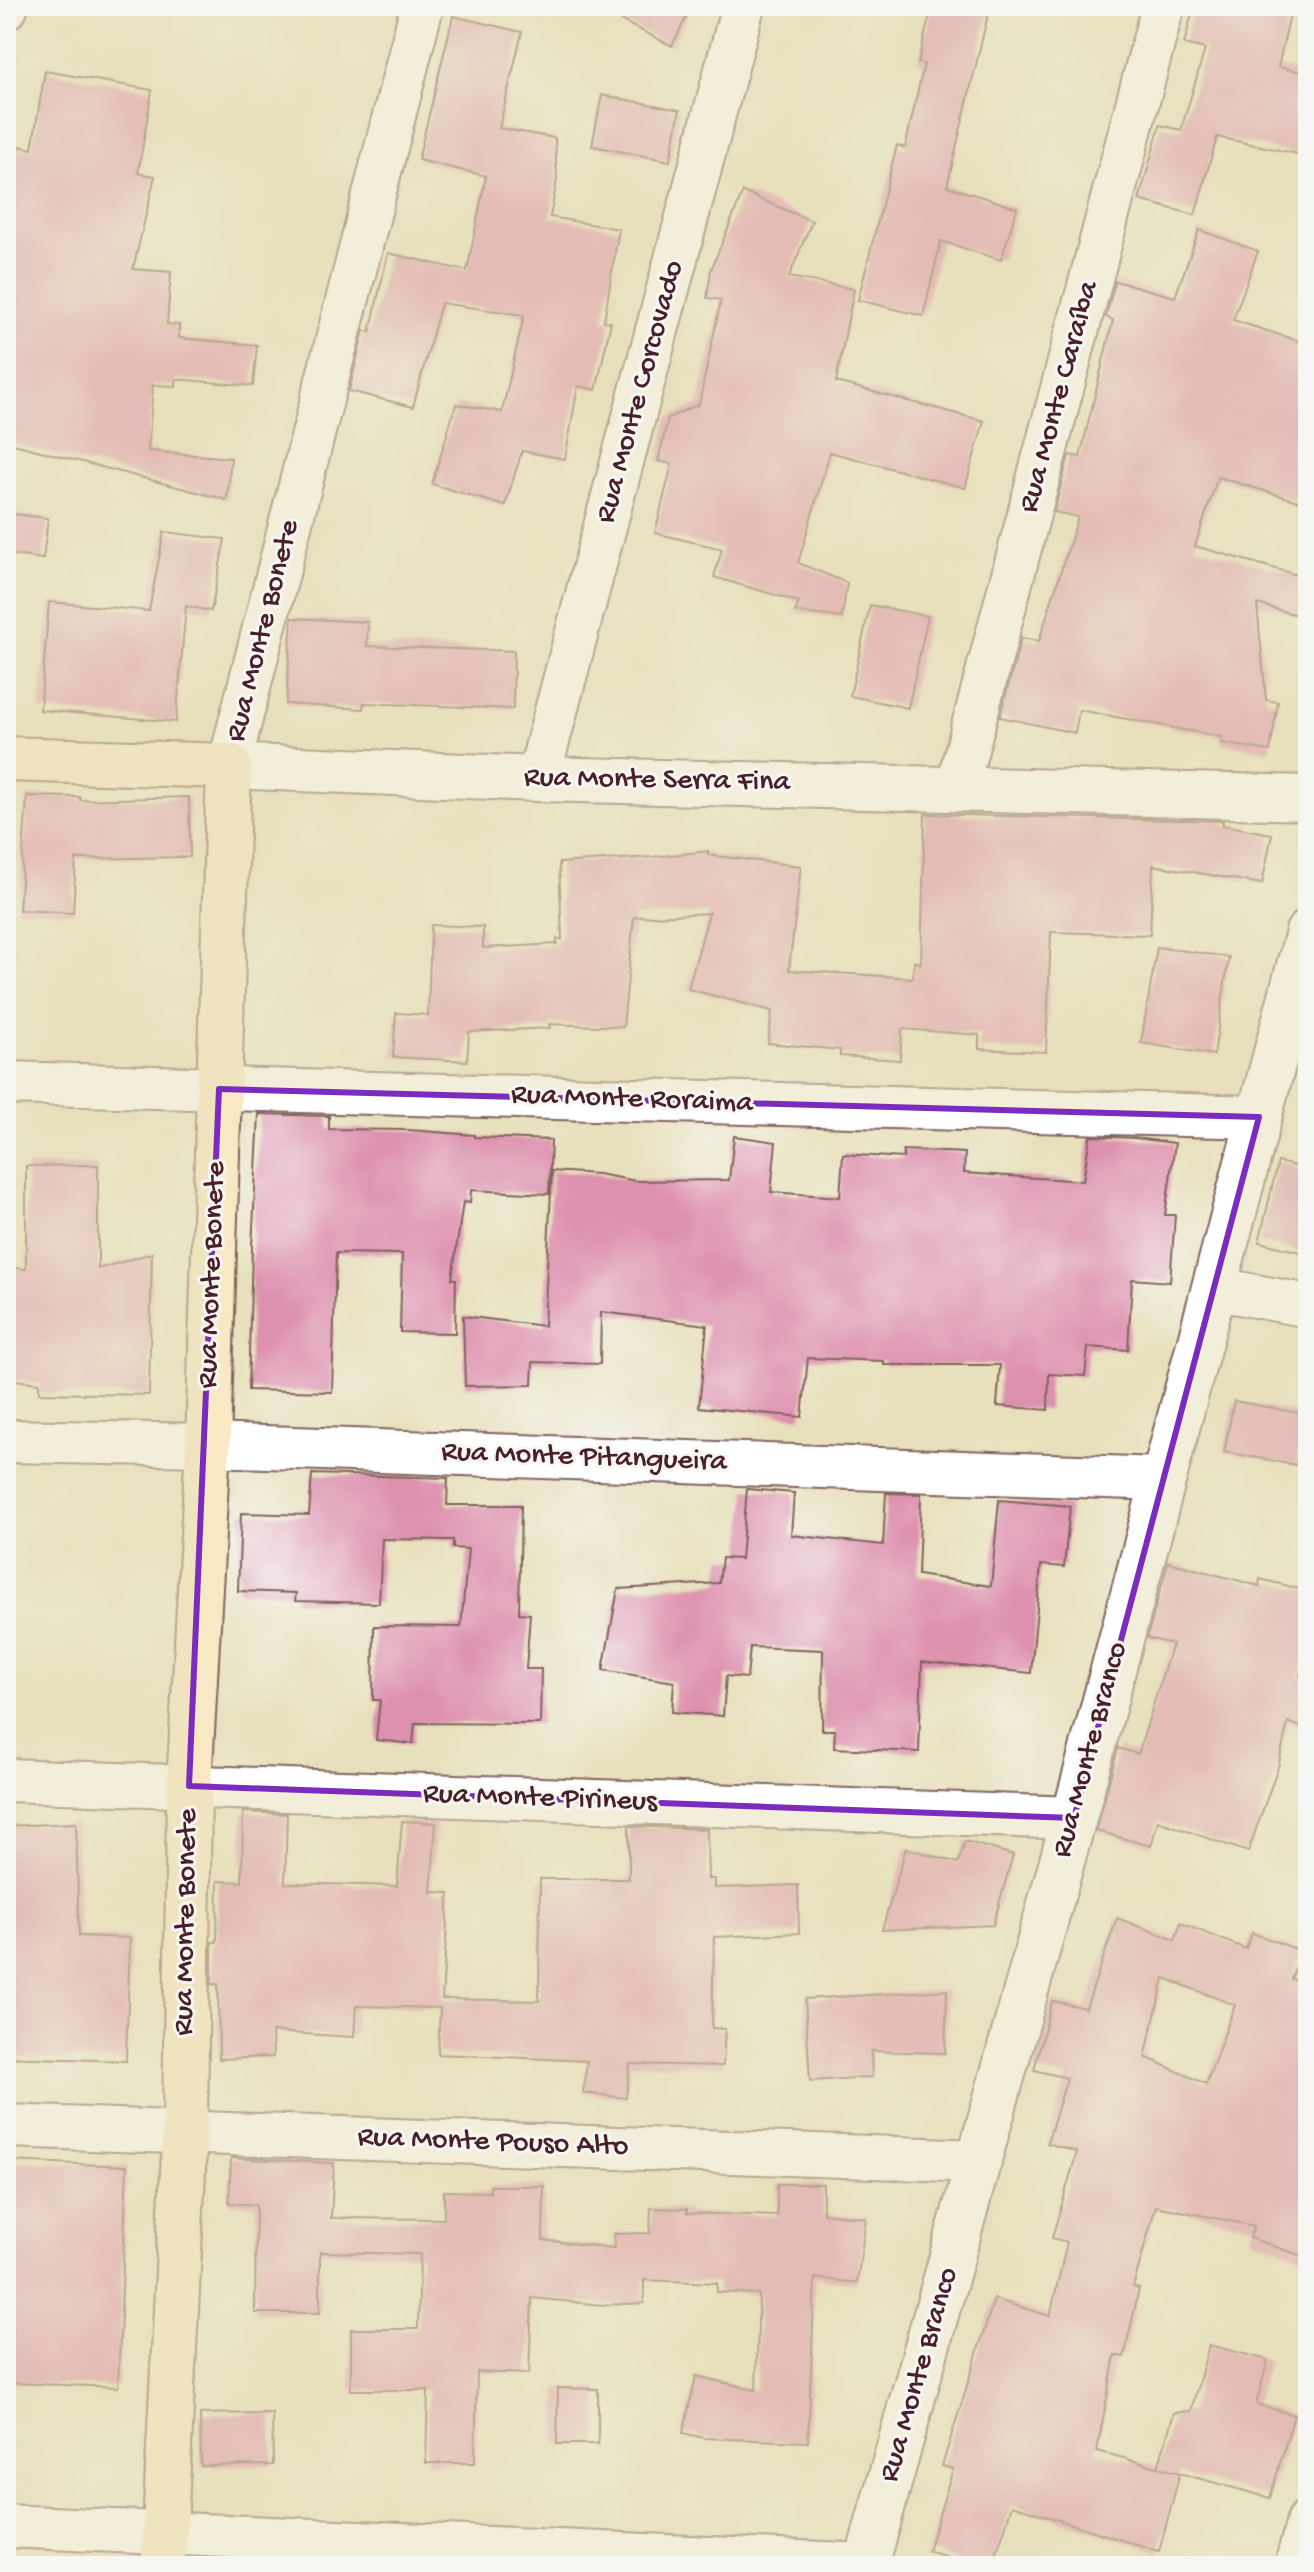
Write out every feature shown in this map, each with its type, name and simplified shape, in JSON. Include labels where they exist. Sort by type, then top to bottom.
[{"type":"main road","name":"Rua Monte Serra Fina","points":[[6,759],[229,766]]},
{"type":"main road","name":"Rua Monte Bonete","points":[[164,2550],[185,2132],[189,1786],[208,1445],[229,766]]},
{"type":"street","name":"Rua Monte Bonete","points":[[229,766],[422,6]]},
{"type":"street","name":"Rua Monte Corcovado","points":[[538,779],[743,6]]},
{"type":"street","name":"Rua Monte Caraíba","points":[[957,787],[1163,6]]},
{"type":"street","name":"Rua Monte Serra Fina","points":[[229,766],[538,779],[1308,798]]},
{"type":"street","name":"Rua Monte Branco","points":[[867,2565],[1074,1818],[1308,932]]},
{"type":"street","name":"Rua Monte Roraima","points":[[6,1083],[1259,1117]]},
{"type":"street","points":[[1213,1288],[1308,1306]]},
{"type":"street","name":"Rua Monte Pitangueira","points":[[6,1441],[208,1445],[1162,1479]]},
{"type":"street","name":"Rua Monte Pirineus","points":[[6,1780],[1074,1818]]},
{"type":"street","name":"Rua Monte Pouso Alto","points":[[6,2126],[980,2161]]},
{"type":"street","points":[[1296,2566],[1308,2521]]},
{"type":"street","points":[[6,2526],[164,2550],[867,2565]]},
{"type":"highlighted area","points":[[219,1089],[1259,1117],[1074,1818],[189,1786]]},
{"type":"building","points":[[592,6],[692,6],[672,46]]},
{"type":"building","points":[[932,6],[990,6],[947,186],[1017,208],[1001,260],[941,241],[923,316],[858,300],[897,145],[905,148],[924,64],[918,63]]},
{"type":"building","points":[[1194,6],[1292,6],[1278,67],[1308,73],[1308,156],[1217,137],[1195,215],[1139,200],[1160,125],[1181,130],[1205,49],[1184,44]]},
{"type":"building","points":[[453,16],[522,32],[499,128],[555,138],[557,180],[550,217],[619,229],[604,321],[611,322],[596,390],[578,386],[565,459],[522,451],[505,506],[432,484],[456,404],[502,412],[524,315],[441,303],[413,407],[349,391],[364,330],[370,332],[388,253],[467,271],[486,176],[418,160]]},
{"type":"building","points":[[45,71],[152,90],[138,173],[155,176],[133,269],[171,272],[167,324],[179,325],[179,338],[257,345],[253,386],[176,379],[176,386],[153,385],[148,451],[231,458],[227,500],[6,442],[6,203],[19,146],[32,149]]},
{"type":"building","points":[[602,95],[680,110],[670,161],[592,146]]},
{"type":"building","points":[[743,192],[812,221],[789,277],[854,289],[836,382],[984,421],[965,488],[830,452],[798,563],[847,583],[842,618],[795,612],[799,602],[714,577],[722,549],[655,533],[672,464],[658,461],[668,418],[699,404],[721,300],[707,298],[711,270]]},
{"type":"building","points":[[1199,230],[1258,251],[1233,320],[1308,344],[1308,504],[1218,477],[1195,546],[1308,578],[1308,618],[1257,604],[1266,700],[1278,702],[1270,751],[1221,743],[1222,737],[1079,710],[1075,733],[1000,717],[1021,638],[1039,641],[1078,517],[1054,512],[1069,455],[1080,457],[1113,320],[1106,317],[1115,281],[1175,297]]},
{"type":"building","points":[[6,513],[48,518],[43,559],[6,554]]},
{"type":"building","points":[[164,532],[225,539],[211,611],[186,606],[176,722],[40,710],[49,602],[149,611]]},
{"type":"building","points":[[870,605],[928,616],[908,708],[850,696]]},
{"type":"building","points":[[292,618],[368,622],[367,646],[514,651],[513,709],[364,703],[363,709],[286,704]]},
{"type":"building","points":[[27,796],[80,797],[80,800],[189,797],[190,857],[76,859],[73,913],[19,910]]},
{"type":"building","points":[[925,814],[1223,821],[1223,825],[1272,834],[1262,884],[1153,865],[1150,935],[1051,932],[1046,1052],[979,1049],[979,1035],[902,1029],[900,1060],[840,1056],[840,1050],[768,1043],[772,1011],[688,989],[709,913],[634,917],[623,1027],[549,1024],[550,1028],[469,1032],[467,1061],[393,1057],[396,1013],[428,1015],[431,925],[483,927],[483,948],[557,944],[557,939],[562,939],[559,863],[708,851],[708,855],[801,866],[789,970],[913,978],[914,962],[921,963]]},
{"type":"building","points":[[1157,947],[1229,957],[1214,1055],[1141,1043]]},
{"type":"building","points":[[259,1114],[329,1116],[329,1129],[409,1130],[474,1137],[551,1140],[549,1194],[471,1190],[470,1203],[463,1202],[452,1279],[456,1279],[455,1333],[400,1332],[402,1254],[336,1253],[332,1392],[248,1390]]},
{"type":"building","points":[[734,1136],[776,1142],[771,1192],[840,1197],[843,1154],[903,1158],[903,1150],[965,1153],[964,1173],[1083,1181],[1090,1136],[1175,1143],[1165,1215],[1175,1215],[1170,1282],[1132,1279],[1128,1350],[1088,1347],[1085,1376],[1049,1374],[1048,1410],[997,1406],[1000,1365],[884,1365],[884,1361],[808,1358],[802,1417],[699,1407],[707,1325],[601,1312],[600,1364],[533,1362],[532,1385],[465,1386],[463,1316],[544,1326],[552,1171],[598,1174],[636,1181],[729,1180]]},
{"type":"building","points":[[1278,1162],[1308,1169],[1308,1254],[1259,1242]]},
{"type":"building","points":[[98,1165],[98,1269],[152,1253],[149,1395],[39,1393],[39,1383],[6,1379],[6,1267],[26,1269],[26,1166]]},
{"type":"building","points":[[1234,1401],[1305,1414],[1296,1465],[1224,1452]]},
{"type":"building","points":[[312,1474],[448,1478],[447,1505],[521,1505],[519,1613],[530,1614],[526,1669],[541,1669],[540,1724],[415,1723],[413,1744],[376,1740],[380,1700],[373,1700],[374,1626],[461,1627],[468,1549],[453,1548],[453,1540],[382,1539],[379,1603],[295,1601],[296,1593],[238,1591],[241,1513],[309,1515]]},
{"type":"building","points":[[747,1489],[794,1493],[791,1535],[883,1545],[886,1493],[921,1494],[918,1575],[991,1586],[999,1500],[1070,1506],[1064,1567],[1041,1565],[1031,1673],[922,1662],[919,1752],[834,1748],[835,1730],[822,1730],[823,1650],[750,1647],[747,1678],[726,1676],[723,1716],[672,1712],[674,1682],[603,1670],[618,1589],[719,1583],[722,1558],[741,1559]]},
{"type":"building","points":[[1168,1562],[1259,1586],[1260,1579],[1308,1591],[1308,1642],[1300,1676],[1308,1679],[1308,1730],[1288,1722],[1278,1767],[1248,1852],[1158,1821],[1151,1846],[1096,1831],[1118,1748],[1138,1754],[1172,1644],[1147,1638]]},
{"type":"building","points":[[243,1812],[287,1814],[285,1883],[397,1886],[402,1821],[436,1823],[431,1892],[449,1893],[442,1999],[539,2001],[540,1879],[629,1879],[629,1826],[707,1829],[708,1879],[714,1879],[714,1888],[798,1885],[799,1933],[714,1937],[712,2028],[725,2029],[723,2066],[630,2064],[626,2098],[583,2093],[587,2061],[438,2054],[440,2008],[356,2006],[354,2037],[272,2032],[273,2057],[219,2059],[218,1984],[212,1984],[212,1942],[217,1942],[218,1881],[242,1882]]},
{"type":"building","points":[[76,1823],[79,1936],[130,1938],[126,2061],[6,2057],[6,1826]]},
{"type":"building","points":[[965,1841],[1013,1855],[993,1925],[882,1930],[906,1848],[958,1863]]},
{"type":"building","points":[[1117,1918],[1175,1940],[1181,1923],[1246,1949],[1252,1933],[1302,1951],[1291,1979],[1308,1983],[1308,2258],[1250,2238],[1254,2226],[1156,2206],[1133,2287],[1139,2289],[1124,2357],[1115,2355],[1097,2451],[1180,2473],[1159,2552],[1012,2505],[993,2566],[979,2566],[928,2551],[953,2469],[942,2466],[994,2299],[1050,2316],[1067,2242],[1052,2238],[1077,2152],[1047,2143],[1067,2078],[1034,2070],[1052,2001],[1086,2008]],"holes":[[[1164,1978],[1235,2005],[1206,2084],[1145,2057]]]},
{"type":"building","points":[[947,1990],[945,2053],[871,2051],[872,2077],[810,2081],[805,1999]]},
{"type":"building","points":[[231,2158],[334,2163],[331,2218],[444,2219],[444,2191],[490,2192],[490,2186],[544,2186],[543,2240],[615,2248],[614,2234],[650,2233],[651,2208],[687,2209],[687,2213],[777,2216],[777,2184],[823,2184],[823,2213],[866,2218],[857,2283],[815,2278],[808,2442],[704,2438],[683,2433],[696,2376],[756,2390],[759,2294],[717,2292],[717,2283],[644,2280],[644,2303],[603,2305],[532,2298],[529,2374],[477,2372],[475,2463],[426,2463],[428,2390],[351,2390],[351,2329],[418,2329],[420,2254],[320,2252],[320,2313],[255,2313],[256,2205],[229,2203]]},
{"type":"building","points":[[6,2161],[127,2166],[118,2387],[11,2383],[13,2323],[6,2323]]},
{"type":"building","points":[[1209,2345],[1268,2360],[1256,2404],[1294,2415],[1270,2498],[1158,2467],[1174,2413],[1191,2411]]},
{"type":"building","points":[[558,2388],[598,2389],[598,2444],[557,2444]]},
{"type":"building","points":[[272,2413],[273,2465],[201,2466],[200,2414]]}]
